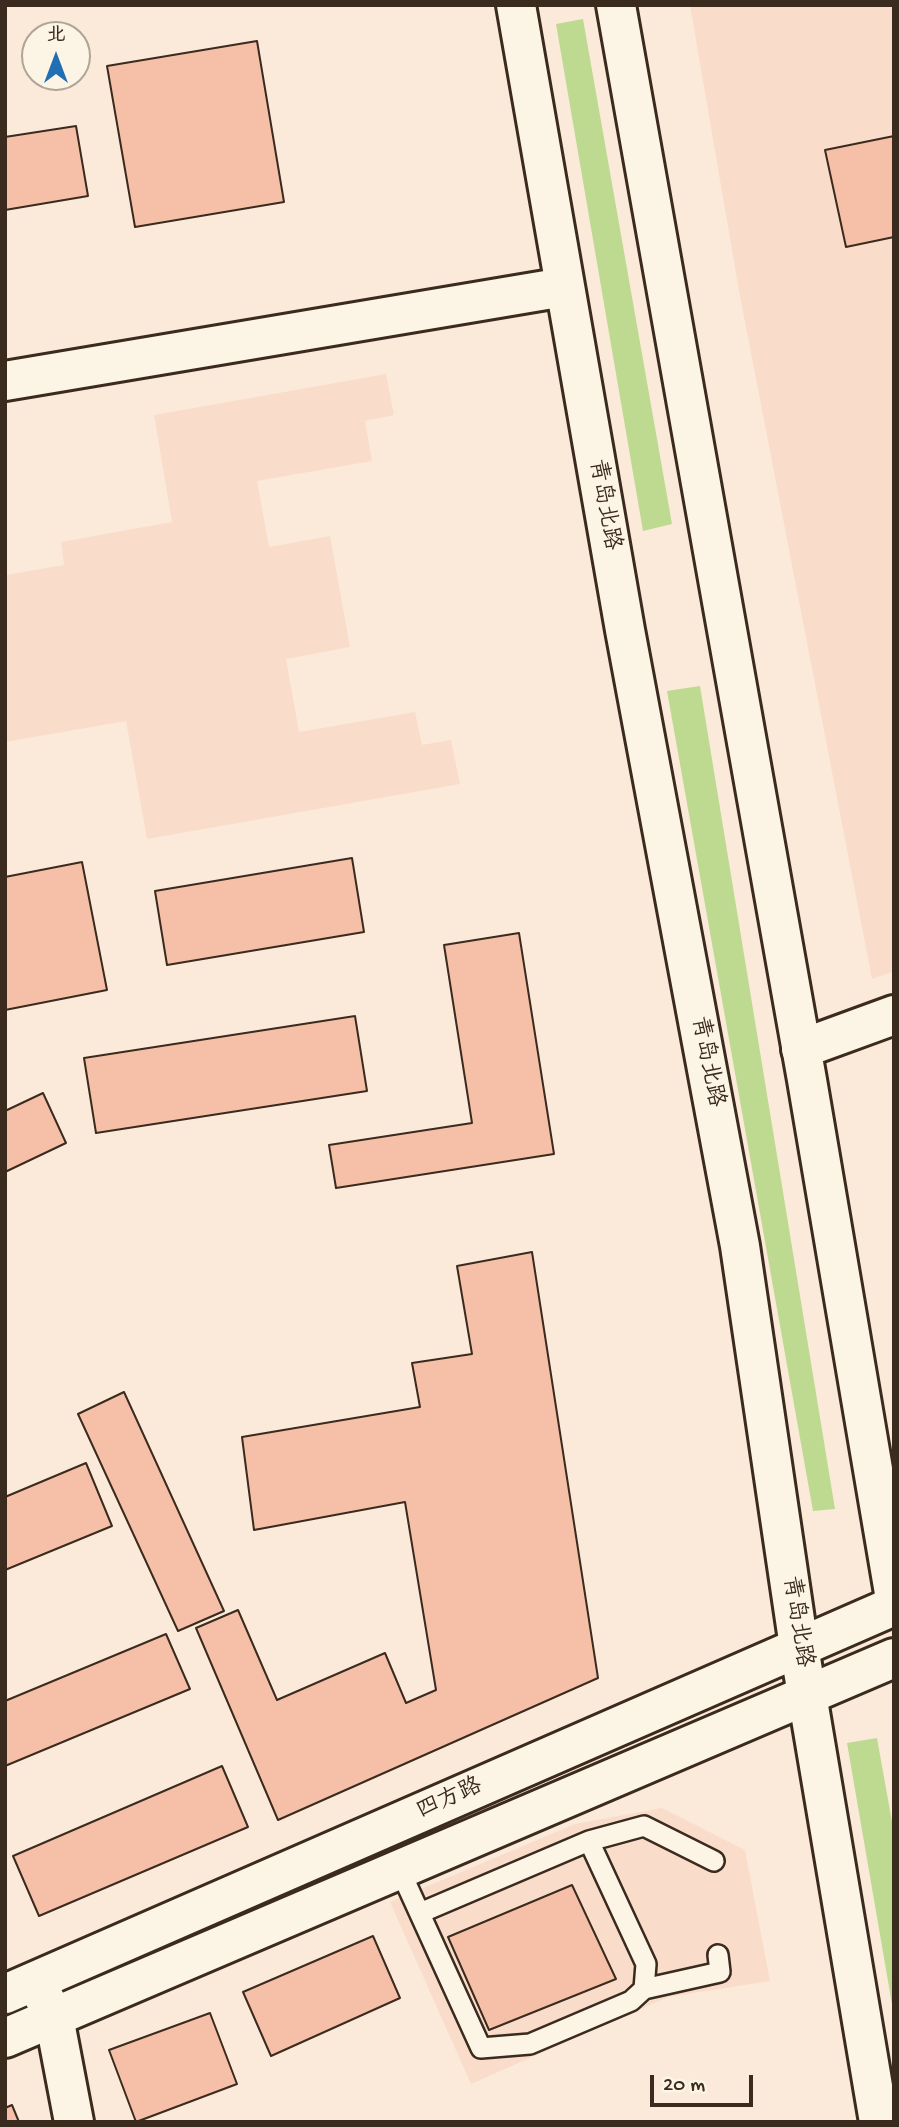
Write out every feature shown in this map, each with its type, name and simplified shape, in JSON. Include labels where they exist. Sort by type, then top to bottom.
[{"type":"main road","name":"青岛北路","points":[[516,5],[625,630],[740,1245],[799,1647],[879,2122]]},
{"type":"main road","points":[[616,5],[801,1049],[894,1593]]},
{"type":"main road","points":[[5,381],[565,287]]},
{"type":"main road","points":[[801,1049],[894,1015]]},
{"type":"main road","name":"四方路","points":[[20,1988],[894,1606]]},
{"type":"main road","name":"四方路","points":[[5,2038],[894,1658]]},
{"type":"main road","points":[[20,1988],[54,2017],[74,2122]]},
{"type":"lane","points":[[420,1913],[589,1841],[644,1826],[714,1861]]},
{"type":"lane","points":[[589,1841],[646,1964],[644,1989]]},
{"type":"lane","points":[[399,1868],[481,2048],[530,2044],[631,2001],[644,1989],[720,1972],[719,1955]]},
{"type":"shaded area","points":[[690,5],[894,5],[894,971],[872,979],[739,291]]},
{"type":"shaded area","points":[[386,374],[394,415],[365,421],[372,461],[257,481],[269,547],[330,536],[350,647],[286,659],[299,732],[415,712],[422,745],[451,740],[460,784],[147,839],[126,721],[5,742],[5,575],[64,565],[61,542],[172,522],[154,415]]},
{"type":"shaded area","points":[[662,1808],[745,1850],[770,1981],[668,1997],[471,2084],[390,1902],[575,1824]]},
{"type":"green space","points":[[583,19],[672,524],[643,531],[556,24]]},
{"type":"green space","points":[[700,686],[835,1509],[813,1511],[667,691]]},
{"type":"green space","points":[[877,1738],[894,1833],[894,2016],[847,1743]]},
{"type":"building","points":[[257,41],[284,202],[135,227],[107,66]]},
{"type":"building","points":[[76,126],[88,196],[5,210],[5,137]]},
{"type":"building","points":[[894,136],[894,237],[846,247],[825,150]]},
{"type":"building","points":[[352,858],[364,932],[167,965],[155,891]]},
{"type":"building","points":[[82,862],[107,990],[5,1010],[5,877]]},
{"type":"building","points":[[519,933],[554,1154],[336,1188],[329,1145],[472,1123],[444,945]]},
{"type":"building","points":[[355,1016],[367,1091],[96,1133],[84,1058]]},
{"type":"building","points":[[43,1093],[66,1143],[5,1172],[5,1111]]},
{"type":"building","points":[[532,1252],[598,1678],[278,1820],[196,1628],[238,1610],[277,1700],[385,1653],[406,1703],[436,1690],[405,1502],[254,1530],[242,1437],[420,1407],[412,1363],[472,1354],[457,1266]]},
{"type":"building","points":[[124,1392],[224,1611],[178,1631],[78,1414]]},
{"type":"building","points":[[86,1463],[112,1526],[5,1570],[5,1497]]},
{"type":"building","points":[[166,1634],[190,1689],[5,1766],[5,1701]]},
{"type":"building","points":[[222,1766],[248,1827],[39,1916],[13,1856]]},
{"type":"building","points":[[572,1885],[616,1979],[489,2030],[448,1937]]},
{"type":"building","points":[[373,1936],[400,1998],[271,2056],[243,1992]]},
{"type":"building","points":[[210,2013],[237,2084],[136,2122],[109,2050]]},
{"type":"building","points":[[12,2105],[19,2122],[5,2122],[5,2108]]}]
